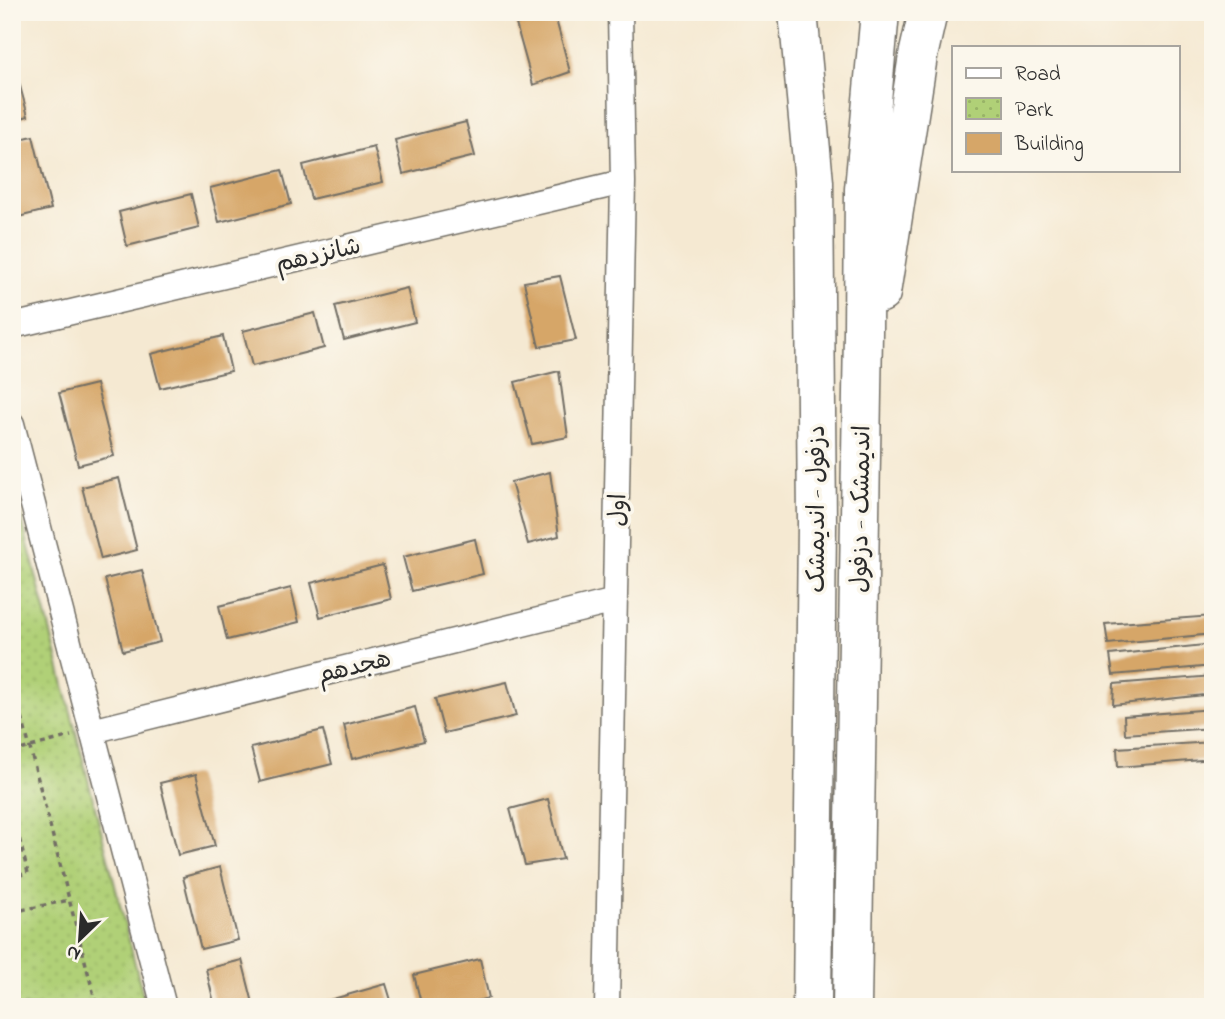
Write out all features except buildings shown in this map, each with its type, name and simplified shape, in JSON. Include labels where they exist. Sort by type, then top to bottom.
[{"type":"main road","name":"دزفول - اندیمشک","points":[[797,12],[814,182],[817,523],[812,1007]]},
{"type":"main road","name":"اندیمشک - دزفول","points":[[852,1007],[864,189],[880,12]]},
{"type":"main road","points":[[862,409],[918,56],[928,12]]},
{"type":"street","name":"اول","points":[[607,1007],[623,182],[620,12]]},
{"type":"street","name":"شانزدهم","points":[[12,326],[623,182]]},
{"type":"street","points":[[12,424],[164,1007]]},
{"type":"street","name":"هجدهم","points":[[92,731],[615,601]]},
{"type":"path","points":[[12,679],[97,1007]]},
{"type":"path","points":[[12,752],[92,731]]},
{"type":"path","points":[[12,810],[29,873],[12,877]]},
{"type":"path","points":[[12,912],[69,900]]},
{"type":"green space","points":[[12,481],[146,1007],[12,1007]]}]
